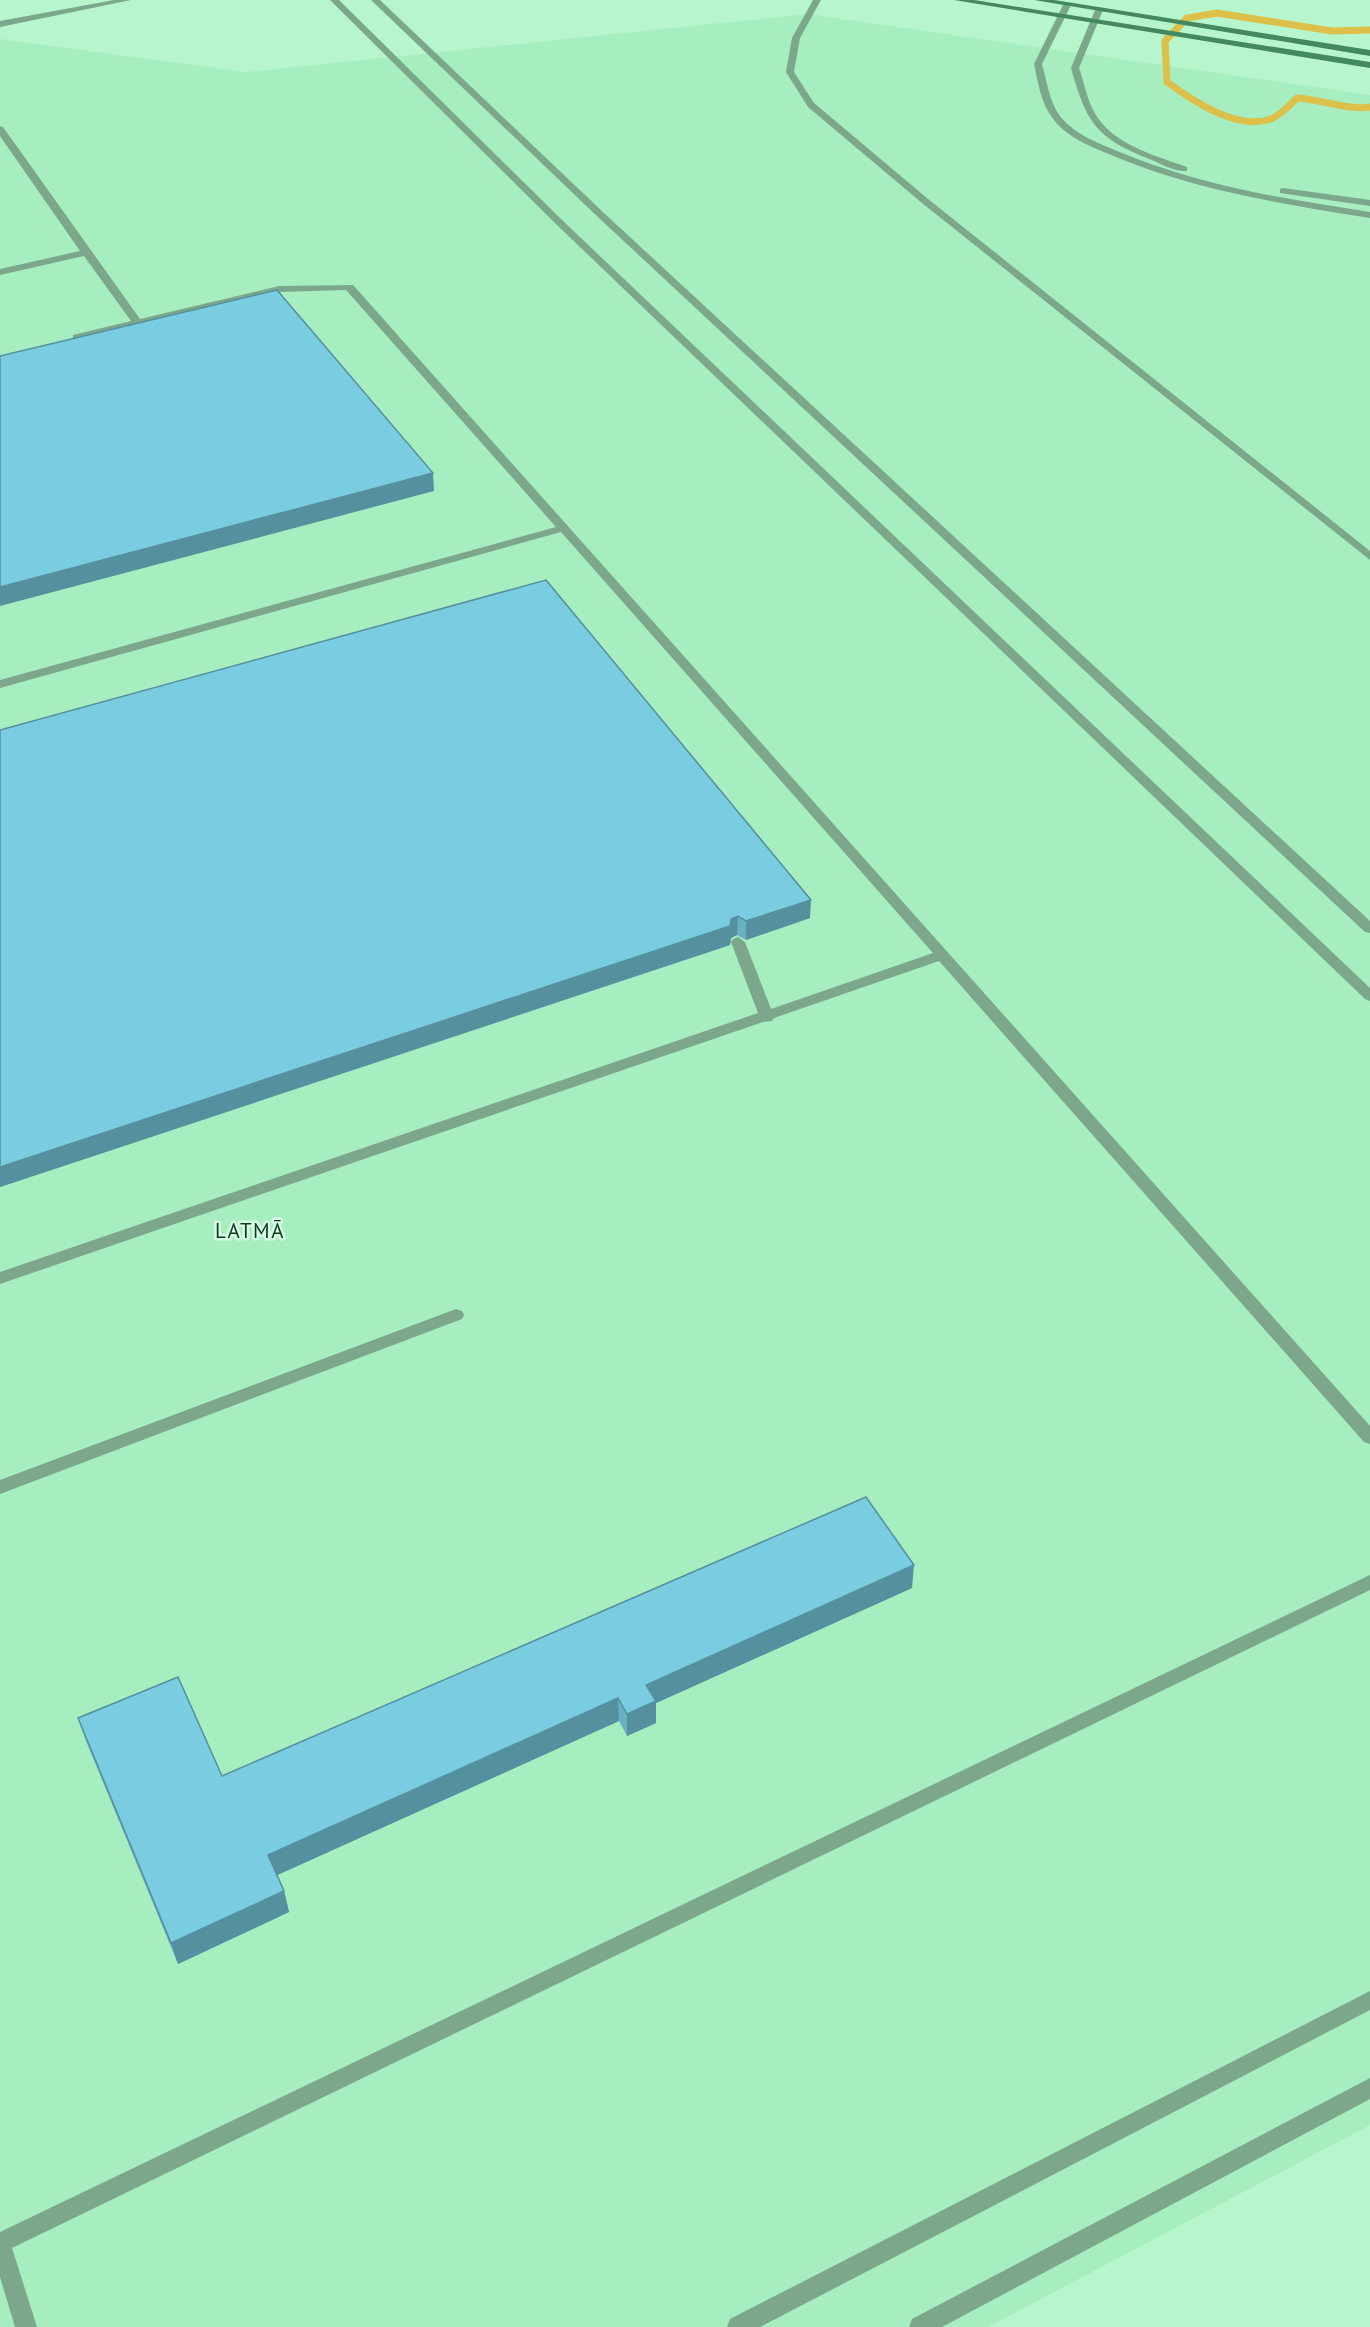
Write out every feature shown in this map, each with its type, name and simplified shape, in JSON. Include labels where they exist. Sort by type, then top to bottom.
[{"type":"main road","points":[[958,0],[1370,65]]},
{"type":"main road","points":[[1038,0],[1370,53]]},
{"type":"street","points":[[0,24],[127,0]]},
{"type":"street","points":[[334,0],[568,231],[1370,996]]},
{"type":"street","points":[[375,0],[602,216],[1370,929]]},
{"type":"street","points":[[817,0],[796,38],[790,72],[811,105],[925,201],[1370,557]]},
{"type":"street","points":[[1067,4],[1038,64],[1050,104],[1060,122],[1085,140],[1137,163],[1226,192],[1370,215]]},
{"type":"street","points":[[1099,10],[1075,68],[1088,108],[1098,126],[1124,143],[1177,167],[1218,181],[1370,203]]},
{"type":"street","points":[[0,129],[138,323]]},
{"type":"street","points":[[0,272],[86,253]]},
{"type":"street","points":[[69,339],[279,289],[349,287],[1370,1437]]},
{"type":"street","points":[[0,684],[564,528]]},
{"type":"street","points":[[738,942],[767,1018]]},
{"type":"street","points":[[0,1278],[767,1018],[942,956]]},
{"type":"street","points":[[0,1487],[456,1316]]},
{"type":"street","points":[[26,2327],[0,2243],[1370,1582]]},
{"type":"street","points":[[738,2327],[1370,2000]]},
{"type":"street","points":[[920,2327],[1370,2088]]},
{"type":"shaded area","points":[[807,14],[1370,95],[1370,2125],[988,2327],[0,2327],[0,39],[246,72]]},
{"type":"building","points":[[277,290],[433,473],[0,587],[0,356]]},
{"type":"building","points":[[546,580],[811,900],[746,921],[738,916],[731,919],[730,926],[0,1167],[0,730]]},
{"type":"building","points":[[866,1497],[914,1565],[646,1685],[656,1701],[627,1714],[618,1698],[268,1855],[284,1891],[171,1943],[78,1718],[178,1677],[222,1776]]},
{"type":"waterway","points":[[1370,30],[1332,31],[1217,13],[1187,18],[1165,41],[1167,82],[1202,105],[1230,118],[1258,122],[1271,119],[1297,98],[1354,107],[1370,107]]},
{"type":"district","name":"LATMĀ","points":[[250,1230]]}]
